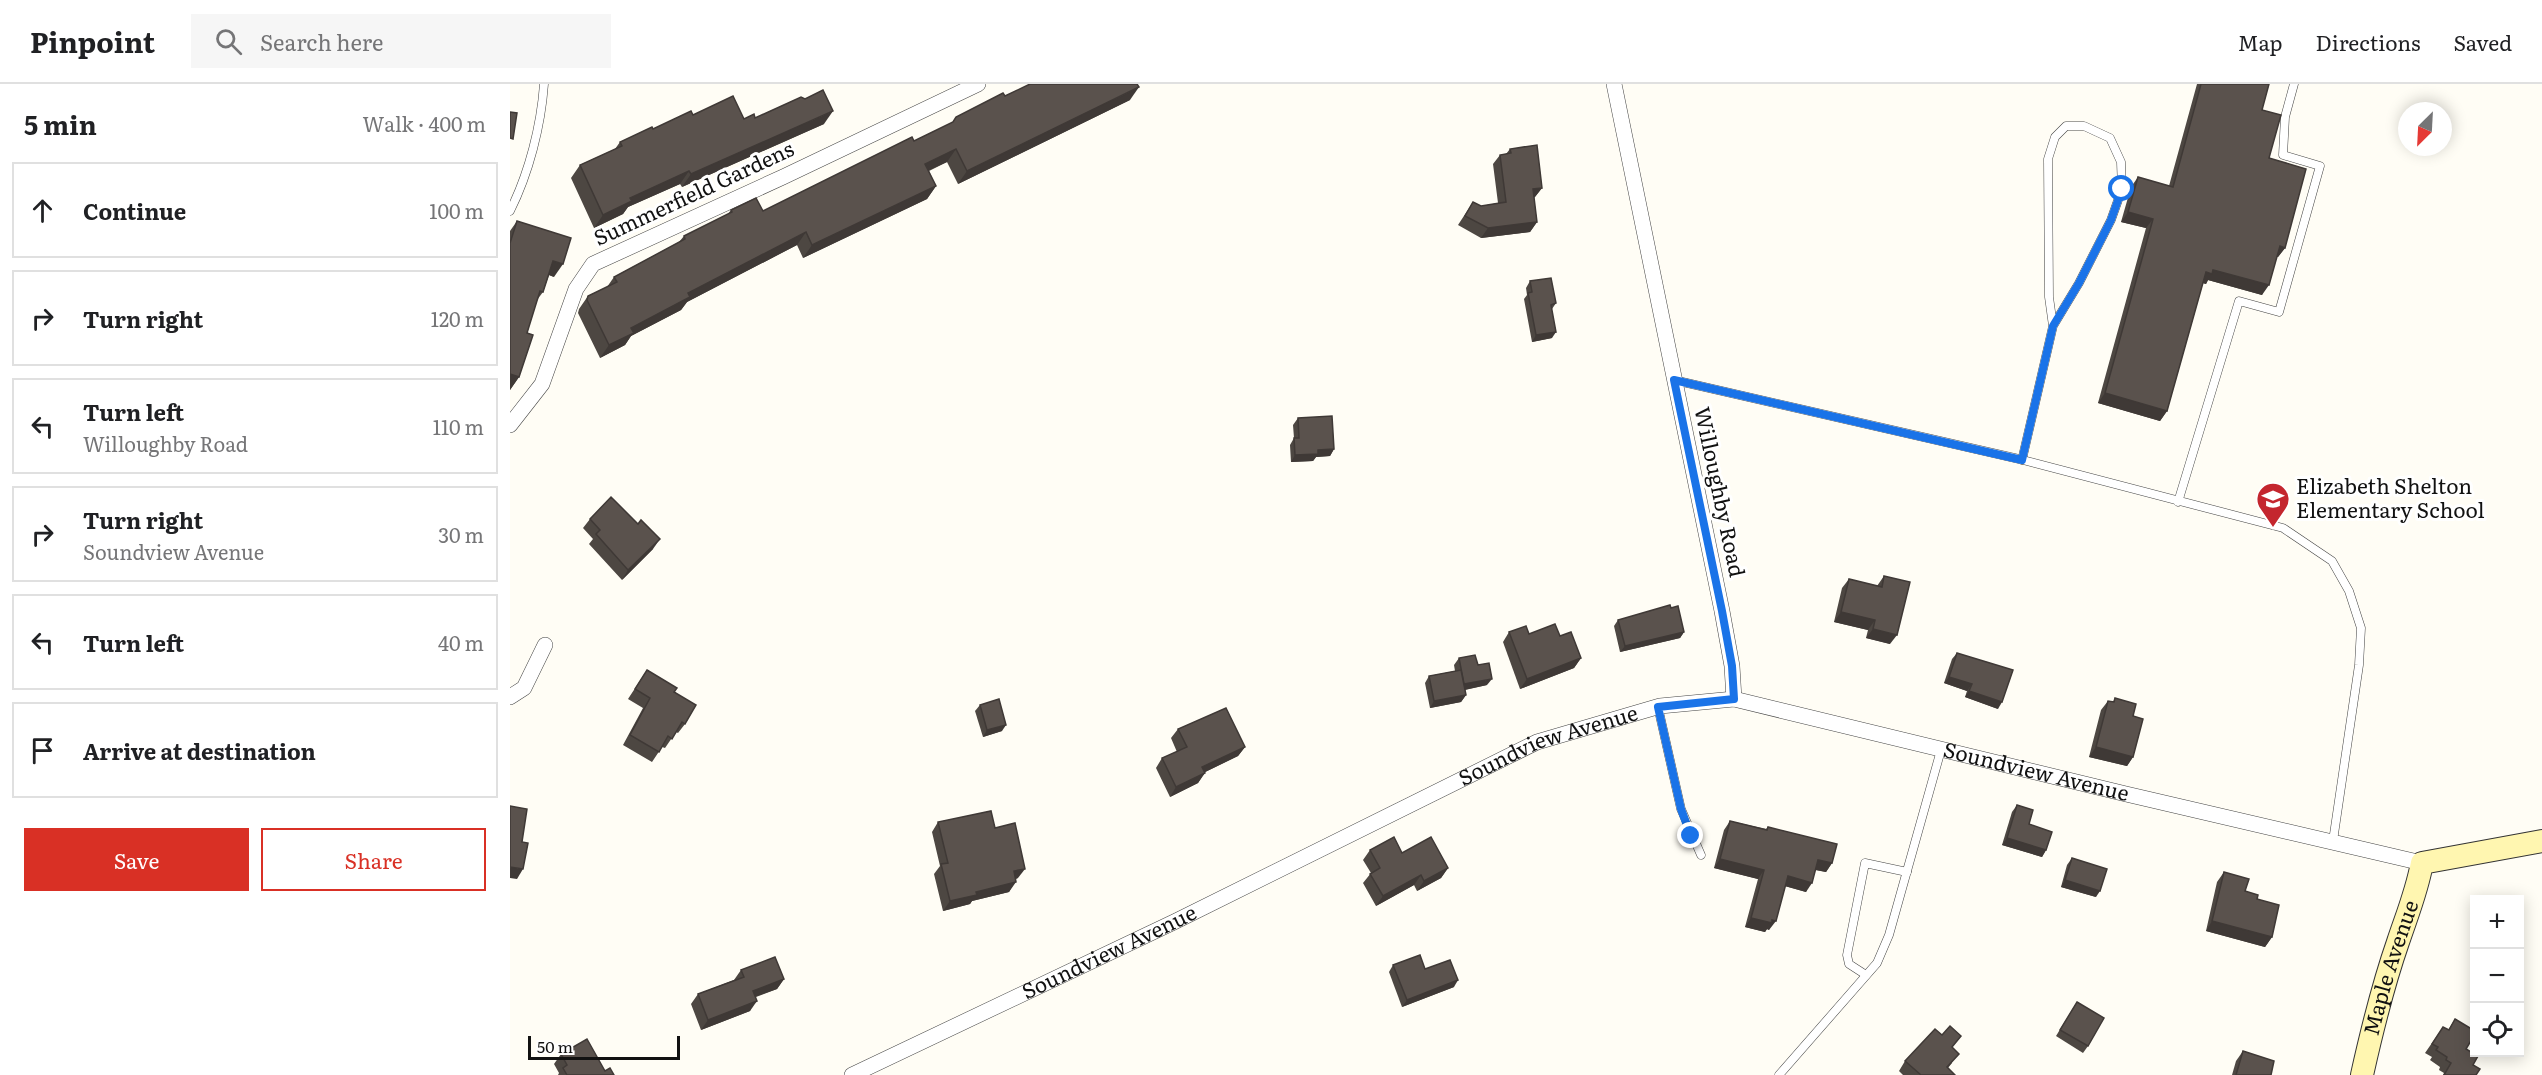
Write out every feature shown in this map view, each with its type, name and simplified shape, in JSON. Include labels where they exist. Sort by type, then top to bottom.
[{"type":"main road","name":"Soundview Avenue","points":[[2422,863],[2542,841]]},
{"type":"main road","name":"Maple Avenue","points":[[2362,1075],[2382,993],[2397,942],[2416,892],[2422,863]]},
{"type":"street","name":"Summerfield Gardens","points":[[510,425],[542,384],[576,289],[593,264],[978,84]]},
{"type":"street","name":"Willoughby Road","points":[[1614,84],[1722,611],[1732,666],[1734,699]]},
{"type":"street","points":[[510,697],[524,688],[545,645]]},
{"type":"street","name":"Soundview Avenue","points":[[852,1075],[1174,922],[1537,742],[1658,707],[1734,699],[2422,863]]},
{"type":"lane","points":[[510,211],[521,189],[542,107],[544,84]]},
{"type":"lane","points":[[2178,502],[2239,301],[2279,312],[2320,166],[2283,155],[2284,117],[2294,84]]},
{"type":"lane","points":[[2022,460],[2053,326],[2111,220],[2122,189],[2121,162],[2110,138],[2084,126],[2066,126],[2055,137],[2048,159],[2049,297],[2053,326]]},
{"type":"lane","points":[[1674,380],[2022,460],[2283,528],[2332,561],[2349,591],[2361,628],[2359,664],[2333,841]]},
{"type":"lane","points":[[1658,707],[1681,809],[1701,855]]},
{"type":"lane","points":[[1779,1075],[1876,963],[1889,935],[1941,750]]},
{"type":"lane","points":[[1866,975],[1849,964],[1847,955],[1865,863],[1907,872]]},
{"type":"building","points":[[1030,84],[1137,84],[1139,87],[967,171],[956,149],[925,164],[936,186],[812,245],[806,232],[688,293],[690,297],[631,328],[634,333],[609,345],[587,300],[588,296],[617,282],[614,277],[756,198],[763,211],[912,137],[914,141],[953,122],[956,117],[1003,93],[1005,96]]},
{"type":"building","points":[[2201,84],[2269,84],[2262,110],[2281,115],[2269,158],[2306,169],[2285,248],[2280,246],[2269,285],[2213,270],[2212,274],[2206,272],[2167,411],[2105,393],[2153,219],[2128,212],[2138,177],[2173,187]]},
{"type":"building","points":[[823,90],[833,111],[691,174],[689,171],[630,198],[632,201],[603,215],[580,165],[622,146],[620,142],[652,127],[653,129],[691,111],[693,115],[733,96],[744,119],[754,114],[755,118],[801,97],[805,99]]},
{"type":"building","points":[[510,112],[517,113],[513,139],[510,138]]},
{"type":"building","points":[[1537,145],[1542,188],[1533,189],[1537,222],[1488,228],[1465,216],[1473,202],[1481,206],[1506,202],[1500,155],[1511,153],[1510,149]]},
{"type":"building","points":[[517,221],[571,238],[563,264],[553,261],[543,292],[540,291],[527,333],[533,335],[519,377],[510,374],[510,243]]},
{"type":"building","points":[[1551,278],[1556,303],[1551,305],[1556,332],[1536,335],[1528,293],[1532,292],[1530,281]]},
{"type":"building","points":[[1332,416],[1334,449],[1318,450],[1318,454],[1295,455],[1294,438],[1299,438],[1298,418]]},
{"type":"building","points":[[611,497],[638,524],[641,520],[660,539],[628,570],[596,534],[600,530],[590,519]]},
{"type":"building","points":[[1884,576],[1910,582],[1897,635],[1873,629],[1875,620],[1841,612],[1849,579],[1882,587]]},
{"type":"building","points":[[1670,605],[1671,608],[1678,606],[1684,632],[1625,646],[1618,620]]},
{"type":"building","points":[[1555,624],[1560,636],[1571,632],[1581,658],[1527,679],[1509,632],[1526,626],[1529,634]]},
{"type":"building","points":[[1957,653],[2013,670],[2002,702],[1969,691],[1972,684],[1949,677]]},
{"type":"building","points":[[1475,655],[1478,665],[1489,663],[1492,679],[1464,684],[1459,658]]},
{"type":"building","points":[[647,670],[677,688],[674,692],[696,705],[685,724],[682,722],[672,739],[668,736],[659,752],[630,735],[650,698],[635,689]]},
{"type":"building","points":[[1461,670],[1466,695],[1434,701],[1429,676]]},
{"type":"building","points":[[2115,698],[2136,704],[2133,716],[2143,719],[2133,757],[2096,747],[2108,701],[2114,702]]},
{"type":"building","points":[[999,699],[1006,725],[987,730],[980,705]]},
{"type":"building","points":[[1226,708],[1245,747],[1202,767],[1205,773],[1176,787],[1162,758],[1187,747],[1178,729]]},
{"type":"building","points":[[2017,805],[2033,810],[2029,824],[2052,832],[2046,850],[2007,838]]},
{"type":"building","points":[[510,806],[527,809],[522,842],[528,843],[523,869],[510,867]]},
{"type":"building","points":[[991,811],[995,828],[1015,823],[1025,869],[1014,871],[1016,882],[950,901],[941,864],[948,863],[938,822]]},
{"type":"building","points":[[1730,821],[1767,830],[1768,827],[1837,844],[1832,863],[1818,860],[1812,883],[1788,876],[1776,921],[1772,920],[1772,923],[1751,918],[1764,870],[1720,859]]},
{"type":"building","points":[[1394,837],[1402,853],[1431,837],[1448,868],[1424,881],[1421,875],[1383,896],[1370,874],[1380,868],[1370,850]]},
{"type":"building","points":[[2072,858],[2107,869],[2100,891],[2065,880]]},
{"type":"building","points":[[2224,872],[2249,879],[2245,891],[2258,895],[2257,899],[2279,905],[2272,937],[2212,921]]},
{"type":"building","points":[[1420,955],[1425,969],[1450,960],[1458,980],[1407,1000],[1393,965]]},
{"type":"building","points":[[775,957],[784,979],[753,991],[757,1001],[708,1020],[698,994],[744,977],[741,970]]},
{"type":"building","points":[[2077,1002],[2104,1018],[2088,1046],[2060,1030]]},
{"type":"building","points":[[2455,1019],[2470,1028],[2470,1042],[2466,1049],[2470,1051],[2470,1057],[2477,1057],[2473,1065],[2480,1069],[2476,1075],[2444,1075],[2451,1063],[2446,1060],[2447,1057],[2436,1050],[2438,1047],[2432,1044],[2443,1027],[2449,1030]]},
{"type":"building","points":[[1950,1026],[1961,1036],[1952,1047],[1959,1054],[1947,1067],[1955,1075],[1921,1075],[1905,1061],[1935,1029],[1942,1035]]},
{"type":"building","points":[[587,1039],[605,1071],[610,1068],[614,1075],[567,1075],[563,1068],[567,1065],[561,1054]]},
{"type":"building","points":[[2243,1051],[2274,1061],[2271,1075],[2236,1075]]},
{"type":"place","name":"Elizabeth Shelton Elementary School","points":[[2273,528]]},
{"type":"route","points":[[1691,836],[1681,809],[1658,707],[1734,699],[1732,666],[1722,611],[1674,380],[2022,460],[2053,326],[2079,283],[2111,220],[2122,189]]}]
